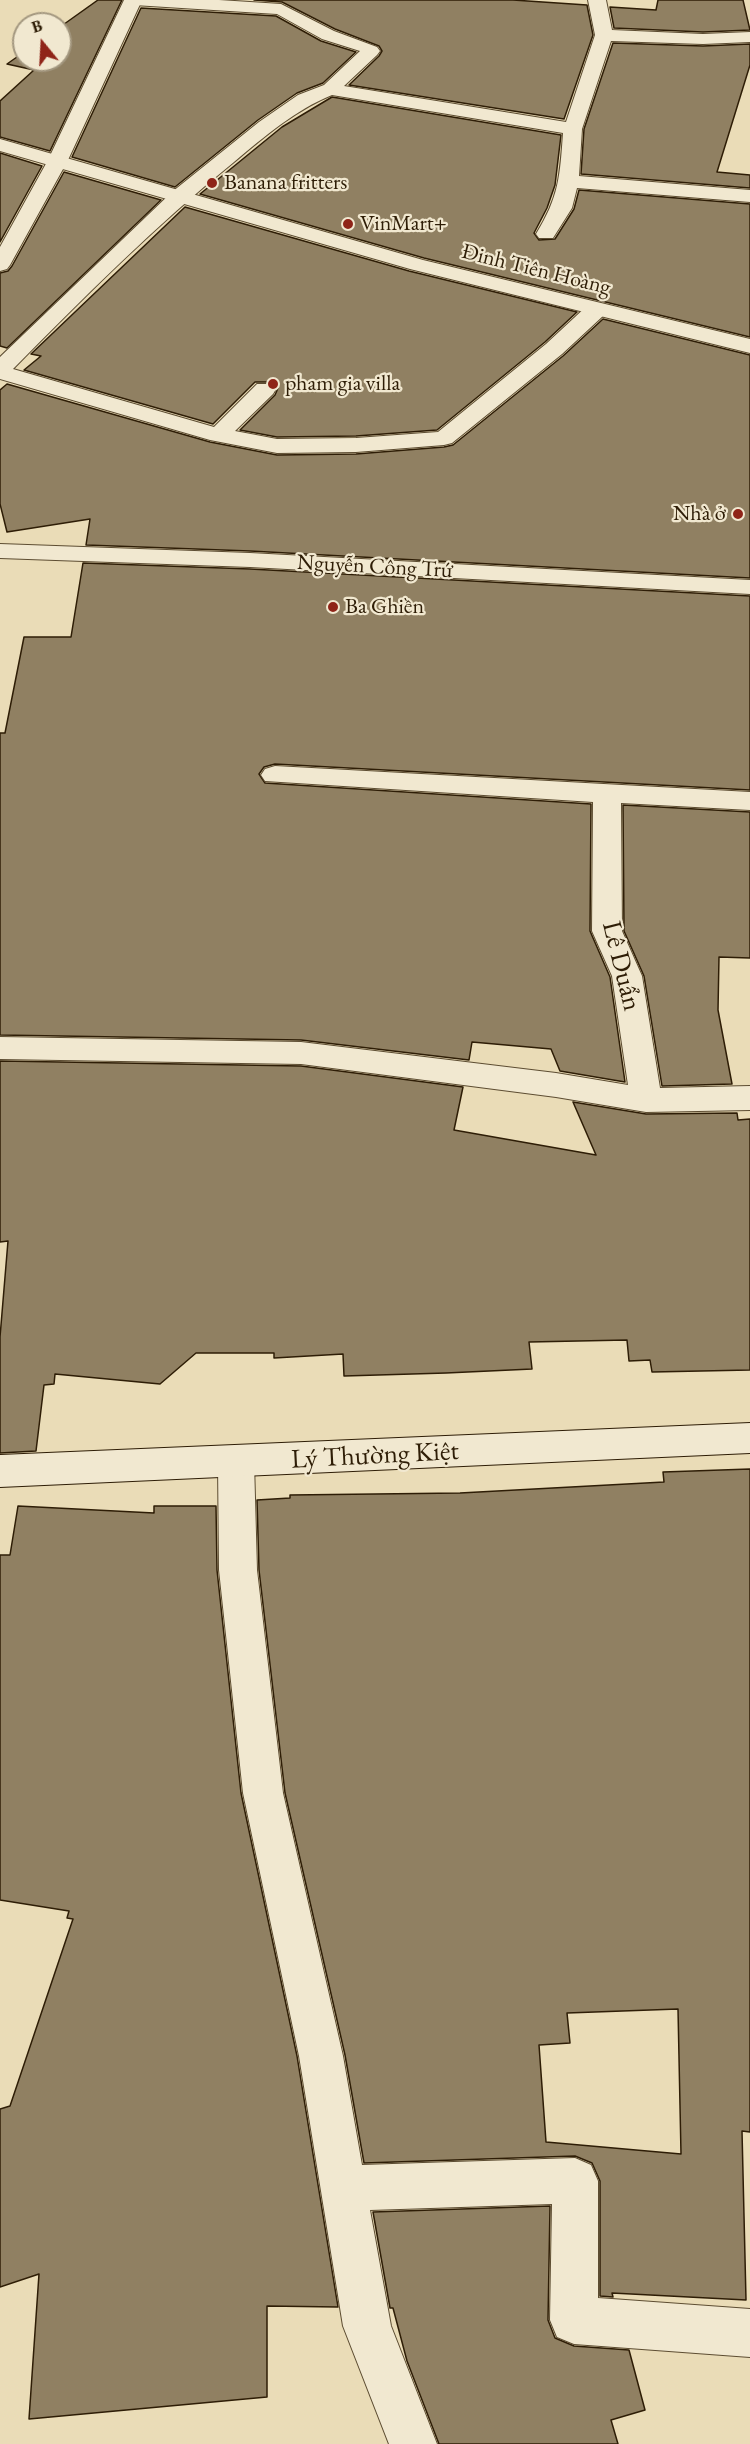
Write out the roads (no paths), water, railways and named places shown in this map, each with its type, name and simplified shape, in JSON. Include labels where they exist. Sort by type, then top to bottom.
[{"type":"street","points":[[0,265],[58,160],[133,0],[281,9],[327,35],[366,47],[371,51],[330,89],[305,99],[266,126],[179,196],[3,366],[1,371],[218,435],[276,446],[356,445],[444,438],[554,349],[596,310]]},
{"type":"street","points":[[546,234],[562,208],[569,181],[573,129],[604,35],[597,0]]},
{"type":"street","points":[[604,35],[703,39],[750,37]]},
{"type":"street","points":[[330,89],[573,129]]},
{"type":"street","name":"Đinh Tiên Hoàng","points":[[0,145],[417,265],[750,346]]},
{"type":"street","points":[[569,181],[750,196]]},
{"type":"street","points":[[218,435],[265,389]]},
{"type":"street","name":"Nguyễn Công Trứ","points":[[0,550],[750,587]]},
{"type":"street","points":[[275,775],[750,801]]},
{"type":"street","name":"Lê Duẩn","points":[[606,794],[607,932],[627,976],[646,1100]]},
{"type":"street","points":[[0,1048],[301,1053],[556,1085],[646,1100],[750,1098]]},
{"type":"street","name":"Lý Thường Kiệt","points":[[0,1471],[750,1438]]},
{"type":"street","points":[[236,1462],[238,1570],[263,1792],[321,2056],[367,2326],[413,2444]]},
{"type":"street","points":[[344,2188],[576,2181],[574,2320],[750,2332]]},
{"type":"place","name":"Banana fritters","points":[[212,183]]},
{"type":"place","name":"VinMart+","points":[[348,224]]},
{"type":"place","name":"pham gia villa","points":[[273,384]]},
{"type":"place","name":"Nhà ở","points":[[738,514]]},
{"type":"place","name":"Ba Ghiền","points":[[333,607]]}]
